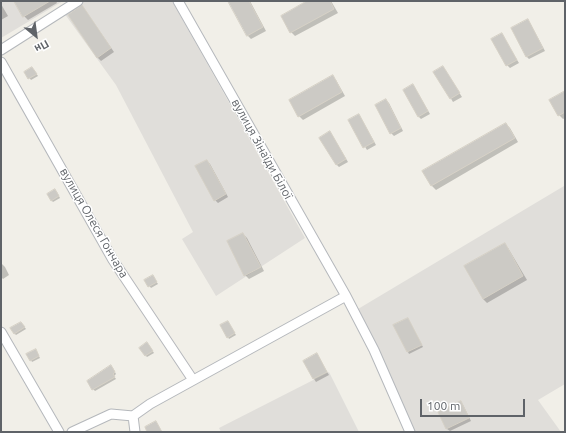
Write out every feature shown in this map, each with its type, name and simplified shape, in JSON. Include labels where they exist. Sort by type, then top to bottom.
[{"type":"street","points":[[1,50],[78,1]]},
{"type":"street","name":"вулиця Зінаїди Білої","points":[[178,1],[346,296],[374,350],[410,432]]},
{"type":"street","name":"вулиця Олеся Гончара","points":[[1,62],[113,260],[194,380]]},
{"type":"street","points":[[72,432],[111,414],[133,416],[150,404],[276,336],[346,296]]},
{"type":"street","points":[[1,332],[59,432]]},
{"type":"street","points":[[133,416],[135,432]]},
{"type":"shaded area","points":[[1,1],[63,1],[1,38]]},
{"type":"shaded area","points":[[81,1],[172,1],[305,238],[216,296],[182,239],[193,232],[116,85],[64,13]]},
{"type":"shaded area","points":[[564,186],[565,384],[538,400],[561,432],[415,432],[358,309]]},
{"type":"shaded area","points":[[329,372],[359,432],[221,432],[219,428]]},
{"type":"building","points":[[14,1],[50,1],[23,17]]},
{"type":"building","points":[[228,1],[249,1],[263,27],[247,36]]},
{"type":"building","points":[[307,1],[330,1],[334,9],[290,33],[281,16]]},
{"type":"building","points":[[82,5],[111,48],[97,58],[68,15]]},
{"type":"building","points":[[528,19],[543,48],[526,57],[511,28]]},
{"type":"building","points":[[502,33],[517,60],[506,66],[491,39]]},
{"type":"building","points":[[443,66],[460,93],[450,99],[433,72]]},
{"type":"building","points":[[32,67],[37,74],[28,79],[24,72]]},
{"type":"building","points":[[333,75],[342,92],[298,117],[289,100]]},
{"type":"building","points":[[413,84],[428,111],[418,117],[403,90]]},
{"type":"building","points":[[565,91],[565,112],[558,116],[549,100]]},
{"type":"building","points":[[386,99],[401,128],[390,134],[375,105]]},
{"type":"building","points":[[359,114],[374,142],[363,148],[348,120]]},
{"type":"building","points":[[506,123],[515,138],[431,186],[422,171]]},
{"type":"building","points":[[330,131],[346,159],[336,165],[319,138]]},
{"type":"building","points":[[207,160],[226,194],[214,201],[195,166]]},
{"type":"building","points":[[55,189],[59,196],[51,201],[47,194]]},
{"type":"building","points":[[243,233],[261,267],[244,276],[227,241]]},
{"type":"building","points":[[505,243],[523,276],[483,299],[464,266]]},
{"type":"building","points":[[153,275],[157,282],[148,287],[144,280]]},
{"type":"building","points":[[408,318],[422,345],[407,352],[393,325]]},
{"type":"building","points":[[228,321],[235,333],[227,338],[220,325]]},
{"type":"building","points":[[21,322],[25,327],[14,334],[10,328]]},
{"type":"building","points":[[147,342],[153,351],[145,356],[139,348]]},
{"type":"building","points":[[36,349],[39,356],[30,361],[26,354]]},
{"type":"building","points":[[317,353],[327,372],[313,379],[303,361]]},
{"type":"building","points":[[111,365],[115,372],[113,374],[115,377],[92,390],[87,381]]},
{"type":"building","points":[[461,401],[469,418],[446,429],[438,412]]},
{"type":"building","points":[[156,421],[162,432],[147,432],[145,427]]}]
